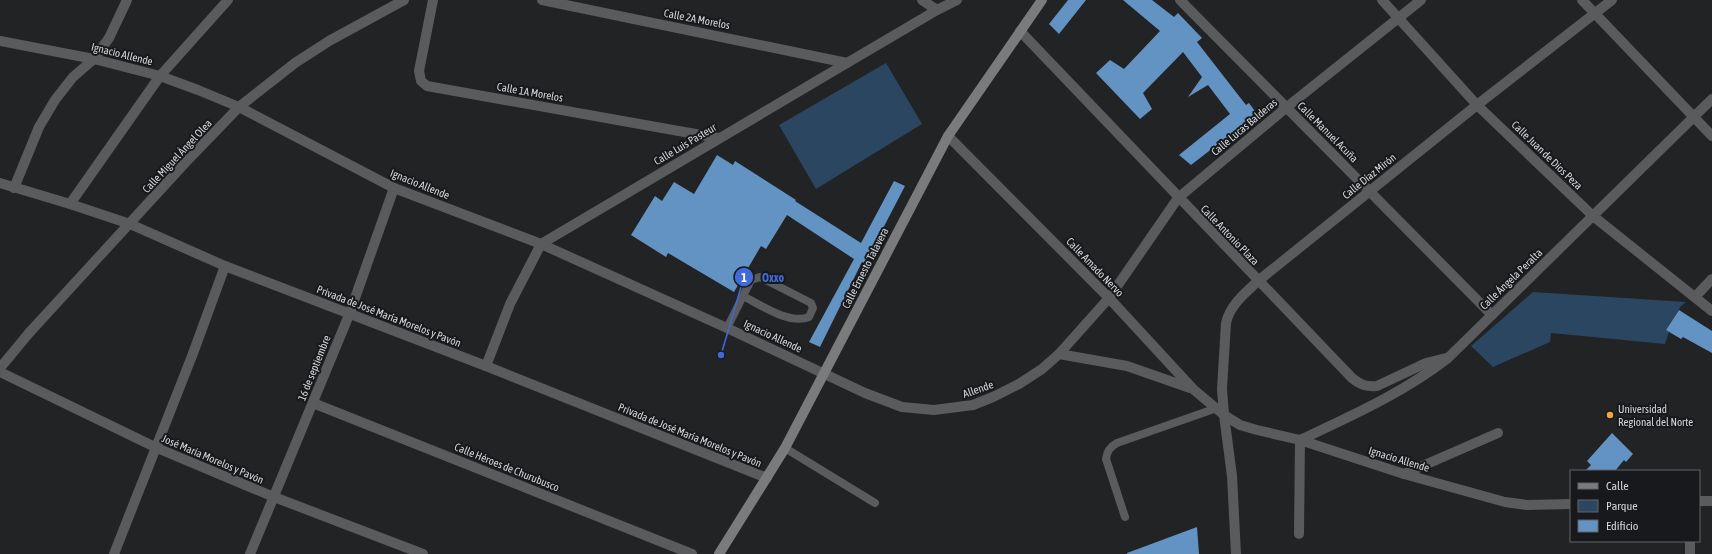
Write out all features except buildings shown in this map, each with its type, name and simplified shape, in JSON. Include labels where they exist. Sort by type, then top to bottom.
[{"type":"street","points":[[14,188],[39,127],[55,100],[73,77],[94,59],[110,38],[127,0]]},
{"type":"street","points":[[70,204],[160,76],[228,0]]},
{"type":"street","name":"Calle Miguel Ángel Olea","points":[[0,368],[29,333],[184,164],[239,107],[295,63],[390,3],[404,0]]},
{"type":"street","name":"Calle 1A Morelos","points":[[433,0],[419,71],[421,81],[427,86],[718,138]]},
{"type":"street","name":"Calle 2A Morelos","points":[[542,0],[847,63]]},
{"type":"street","points":[[922,0],[937,10]]},
{"type":"street","name":"Calle Luis Pasteur","points":[[541,244],[718,138],[937,10],[957,0]]},
{"type":"street","name":"Calle Ernesto Talavera","points":[[720,554],[786,448],[948,136],[1042,0]]},
{"type":"street","name":"Calle Manuel Acuña","points":[[1180,0],[1492,315]]},
{"type":"street","name":"Calle Juan de Dios Peza","points":[[1382,0],[1399,17],[1477,105],[1593,216],[1712,311]]},
{"type":"street","name":"Calle Lucas Balderas","points":[[1109,298],[1178,198],[1287,107],[1421,0]]},
{"type":"street","points":[[1582,0],[1712,136]]},
{"type":"street","name":"Calle Díaz Mirón","points":[[1236,554],[1232,476],[1224,415],[1222,378],[1228,315],[1240,298],[1258,281],[1477,105],[1596,14],[1612,0]]},
{"type":"street","name":"Calle Antonio Plaza","points":[[1020,31],[1178,198],[1352,378],[1361,385],[1368,387],[1377,386],[1426,363],[1448,358]]},
{"type":"street","name":"Ignacio Allende","points":[[0,40],[94,59],[160,76],[198,90],[239,107],[394,188],[541,244],[824,374]]},
{"type":"street","name":"Calle Ángela Peralta","points":[[1300,440],[1406,387],[1448,358],[1712,99]]},
{"type":"street","name":"Calle Amado Nervo","points":[[948,136],[1109,298],[1193,389],[1224,415]]},
{"type":"street","name":"Privada de José María Morelos y Pavón","points":[[0,183],[130,224],[225,266],[486,366],[766,478]]},
{"type":"street","name":"16 de septiembre","points":[[250,554],[349,314],[394,188]]},
{"type":"street","points":[[486,366],[510,304],[541,244]]},
{"type":"street","points":[[114,554],[157,448],[225,266]]},
{"type":"street","points":[[1695,297],[1712,279]]},
{"type":"street","name":"Allende","points":[[824,374],[902,408],[934,410],[973,405],[1020,384],[1042,369],[1059,354],[1109,298]]},
{"type":"street","points":[[1059,354],[1126,366],[1193,389]]},
{"type":"street","name":"José María Morelos y Pavón","points":[[0,372],[157,448],[274,497],[423,554]]},
{"type":"street","name":"Calle Héroes de Churubusco","points":[[313,403],[692,554]]},
{"type":"street","name":"Ignacio Allende","points":[[1224,415],[1240,425],[1300,440],[1404,474],[1505,502],[1527,505],[1570,504]]},
{"type":"street","points":[[1404,474],[1498,433]]},
{"type":"street","points":[[1299,534],[1300,440]]},
{"type":"street","points":[[1700,501],[1712,501]]},
{"type":"street","points":[[1690,542],[1690,554]]},
{"type":"lane","points":[[726,328],[751,280],[760,277],[811,303],[813,308],[809,317],[797,320],[783,316],[743,296]]},
{"type":"lane","points":[[1125,517],[1106,459],[1112,446],[1116,443],[1214,408]]},
{"type":"lane","points":[[786,448],[875,503]]},
{"type":"green space","points":[[886,63],[922,124],[816,189],[779,125]]},
{"type":"green space","points":[[1533,292],[1686,302],[1681,306],[1666,330],[1669,332],[1665,344],[1551,333],[1550,342],[1493,367],[1471,346]]},
{"type":"place","name":"Oxxo","points":[[721,355]]},
{"type":"place","name":"Universidad Regional del Norte","points":[[1610,415]]}]
